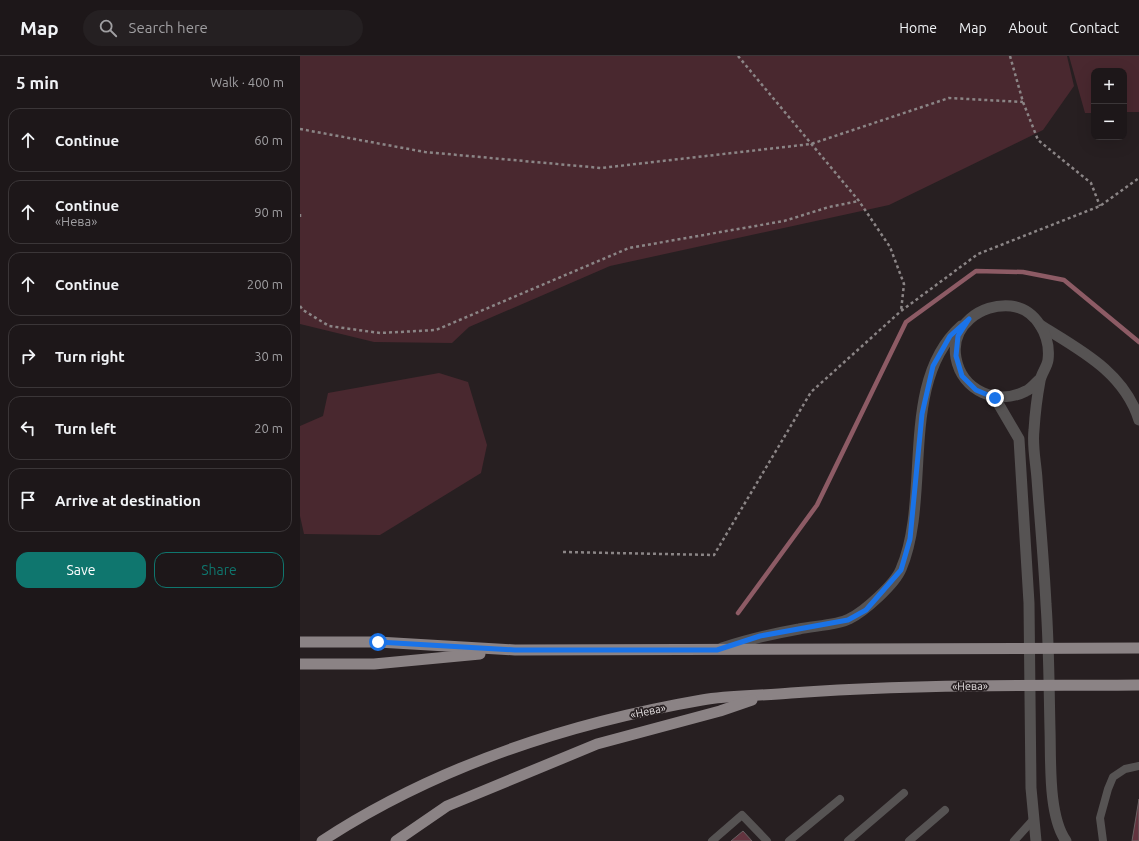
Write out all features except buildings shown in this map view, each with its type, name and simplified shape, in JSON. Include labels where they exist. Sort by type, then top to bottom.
[{"type":"main road","points":[[300,642],[378,642],[515,650],[1139,648]]},
{"type":"main road","points":[[300,664],[374,664],[515,650]]},
{"type":"main road","name":"«Нева»","points":[[322,841],[352,821],[406,793],[489,756],[616,718],[704,700],[855,688],[1139,685]]},
{"type":"main road","points":[[396,841],[447,806],[597,744],[720,711],[766,695]]},
{"type":"street","points":[[717,650],[760,636],[848,620],[866,610],[901,570],[910,539],[922,414],[933,366],[950,336],[969,319],[982,310],[997,305],[1013,306],[1028,313],[1040,324],[1108,370],[1134,404],[1139,420]]},
{"type":"street","points":[[969,319],[958,336],[956,356],[962,376],[976,390],[995,398],[1012,397],[1028,390],[1040,379]]},
{"type":"street","points":[[1040,324],[1048,342],[1048,361],[1040,379],[1034,433],[1046,605],[1051,789],[1060,834],[1066,841]]},
{"type":"street","points":[[995,398],[1019,439],[1029,603],[1033,820],[1036,841]]},
{"type":"lane","points":[[1103,841],[1100,818],[1113,777],[1125,769],[1139,766]]},
{"type":"lane","points":[[848,841],[904,793]]},
{"type":"lane","points":[[789,841],[840,800]]},
{"type":"lane","points":[[909,841],[945,810]]},
{"type":"lane","points":[[712,841],[742,815],[767,841]]},
{"type":"lane","points":[[1014,841],[1033,820]]},
{"type":"path","points":[[738,56],[859,202],[890,247],[904,284],[901,311]]},
{"type":"path","points":[[1010,56],[1023,102],[1038,140],[1091,183],[1100,206]]},
{"type":"path","points":[[300,129],[425,152],[601,168],[811,144],[949,98],[1023,102]]},
{"type":"path","points":[[562,552],[714,555],[811,392],[901,311],[978,254],[1100,206],[1139,178]]},
{"type":"path","points":[[300,306],[303,310],[329,326],[380,333],[436,330],[629,248],[784,221],[829,207],[859,202]]},
{"type":"shaded area","points":[[300,56],[1067,56],[1074,86],[1043,130],[889,205],[610,266],[469,327],[452,343],[374,342],[300,324]]},
{"type":"shaded area","points":[[1069,56],[1139,56],[1139,112],[1127,112],[1127,68],[1091,68],[1091,113],[1085,113]]},
{"type":"shaded area","points":[[439,373],[468,382],[487,445],[481,473],[380,535],[304,534],[300,516],[300,426],[323,416],[328,393]]},
{"type":"waterway","points":[[738,613],[817,505],[906,322],[976,271],[1023,272],[1064,280],[1139,342]]},
{"type":"route","points":[[378,642],[515,650],[717,650],[760,636],[848,620],[866,610],[901,570],[910,539],[922,414],[933,366],[950,336],[969,319],[958,336],[956,356],[962,376],[976,390],[995,398]]}]
